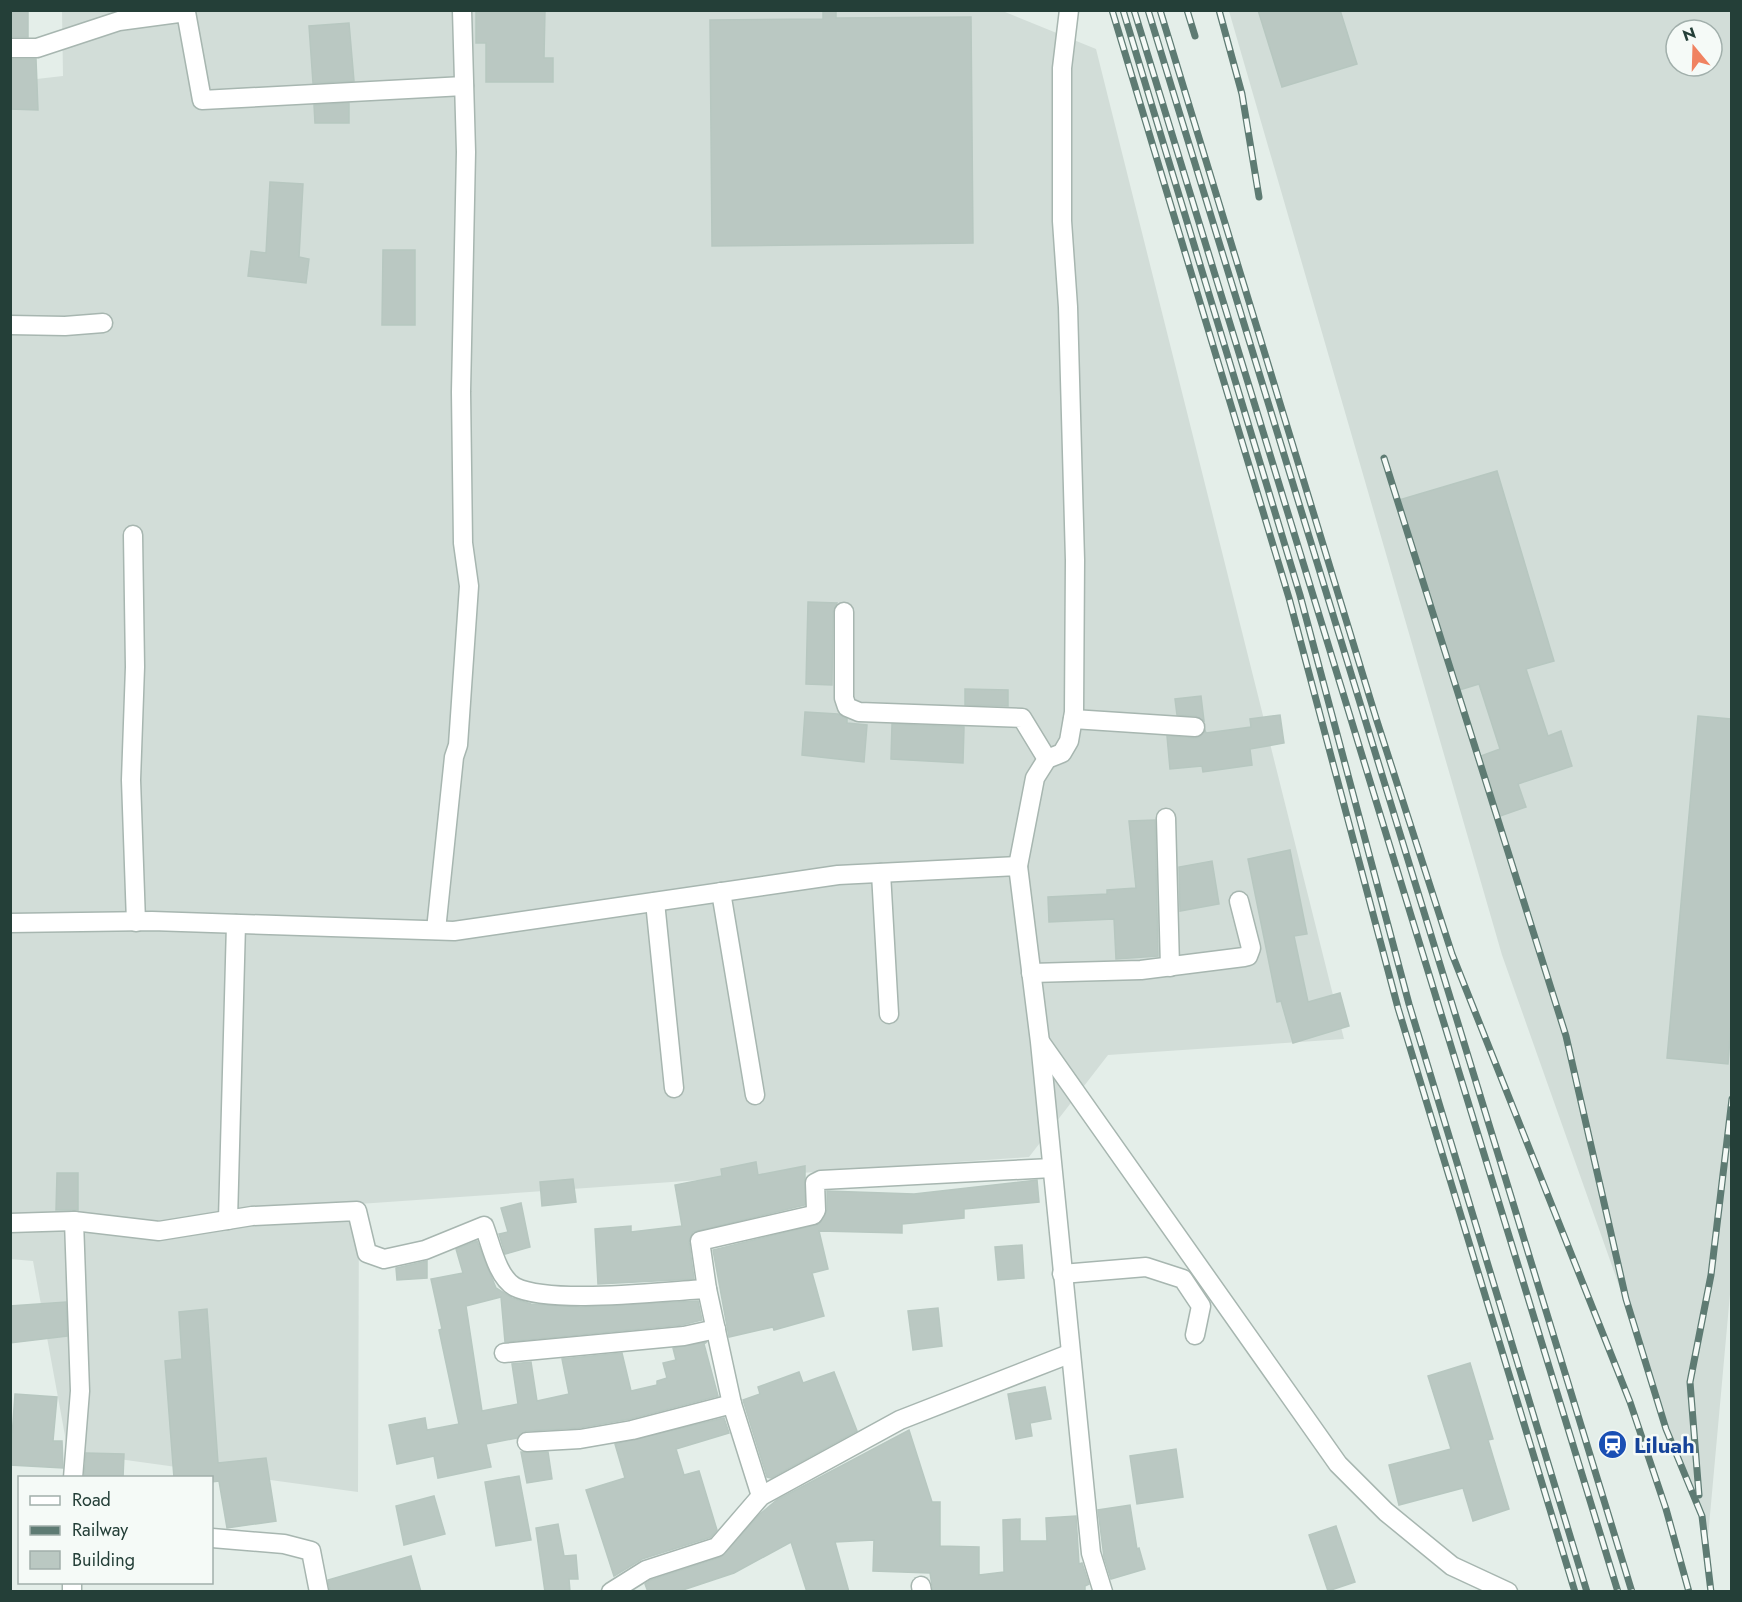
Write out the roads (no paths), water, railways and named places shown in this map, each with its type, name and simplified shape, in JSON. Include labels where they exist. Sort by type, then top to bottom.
[{"type":"street","points":[[436,930],[454,757],[458,745],[469,586],[463,543],[461,392],[466,152],[462,10]]},
{"type":"street","points":[[1069,10],[1062,68],[1062,221],[1068,306],[1075,560],[1073,719],[1069,741],[1062,753],[1047,759],[1035,778],[1018,866],[1040,1042],[1069,1354],[1091,1554],[1103,1592]]},
{"type":"street","points":[[10,48],[37,48],[119,21],[186,12],[202,100],[464,86]]},
{"type":"street","points":[[10,325],[65,326],[103,323]]},
{"type":"street","points":[[133,535],[135,667],[131,780],[136,922]]},
{"type":"street","points":[[844,612],[844,698],[847,707],[859,712],[1022,718],[1047,759]]},
{"type":"street","points":[[1073,719],[1195,727]]},
{"type":"street","points":[[1166,819],[1170,967]]},
{"type":"street","points":[[10,923],[136,922],[454,931],[838,875],[1018,866]]},
{"type":"street","points":[[881,873],[889,1014]]},
{"type":"street","points":[[721,892],[755,1095]]},
{"type":"street","points":[[1031,973],[1141,970],[1248,956],[1251,948],[1239,901]]},
{"type":"street","points":[[654,902],[674,1088]]},
{"type":"street","points":[[228,1220],[236,924]]},
{"type":"street","points":[[1040,1042],[1338,1464],[1386,1512],[1452,1566],[1508,1592]]},
{"type":"street","points":[[761,1496],[732,1404],[707,1289],[700,1241],[813,1215],[816,1210],[815,1183],[821,1180],[1052,1168]]},
{"type":"street","points":[[10,1223],[74,1221],[159,1231],[252,1216],[357,1211],[367,1254],[384,1259],[425,1250],[484,1226],[502,1275],[515,1286],[557,1296],[707,1289]]},
{"type":"street","points":[[73,1476],[80,1391],[74,1221]]},
{"type":"street","points":[[1062,1274],[1146,1268],[1183,1279],[1201,1306],[1196,1335]]},
{"type":"street","points":[[504,1353],[684,1336],[716,1329]]},
{"type":"street","points":[[611,1592],[646,1570],[717,1547],[761,1496],[900,1420],[1069,1354]]},
{"type":"street","points":[[527,1442],[580,1439],[632,1430],[732,1404]]},
{"type":"street","points":[[213,1538],[284,1544],[311,1551],[319,1592]]},
{"type":"railway","points":[[1112,10],[1289,598],[1398,1008],[1575,1592]]},
{"type":"railway","points":[[1123,10],[1300,595],[1409,1004],[1587,1592]]},
{"type":"railway","points":[[1134,10],[1618,1592]]},
{"type":"railway","points":[[1148,10],[1632,1592]]},
{"type":"railway","points":[[1160,10],[1376,718],[1452,954],[1630,1402],[1666,1509],[1689,1592]]},
{"type":"railway","points":[[1187,10],[1195,36]]},
{"type":"railway","points":[[1219,10],[1242,94],[1259,197]]},
{"type":"railway","points":[[1384,458],[1566,1036],[1626,1299],[1666,1429],[1702,1516],[1711,1592]]},
{"type":"railway","points":[[1699,1495],[1690,1382],[1711,1275],[1732,1099]]},
{"type":"place","name":"Liluah","points":[[1613,1445]]}]
